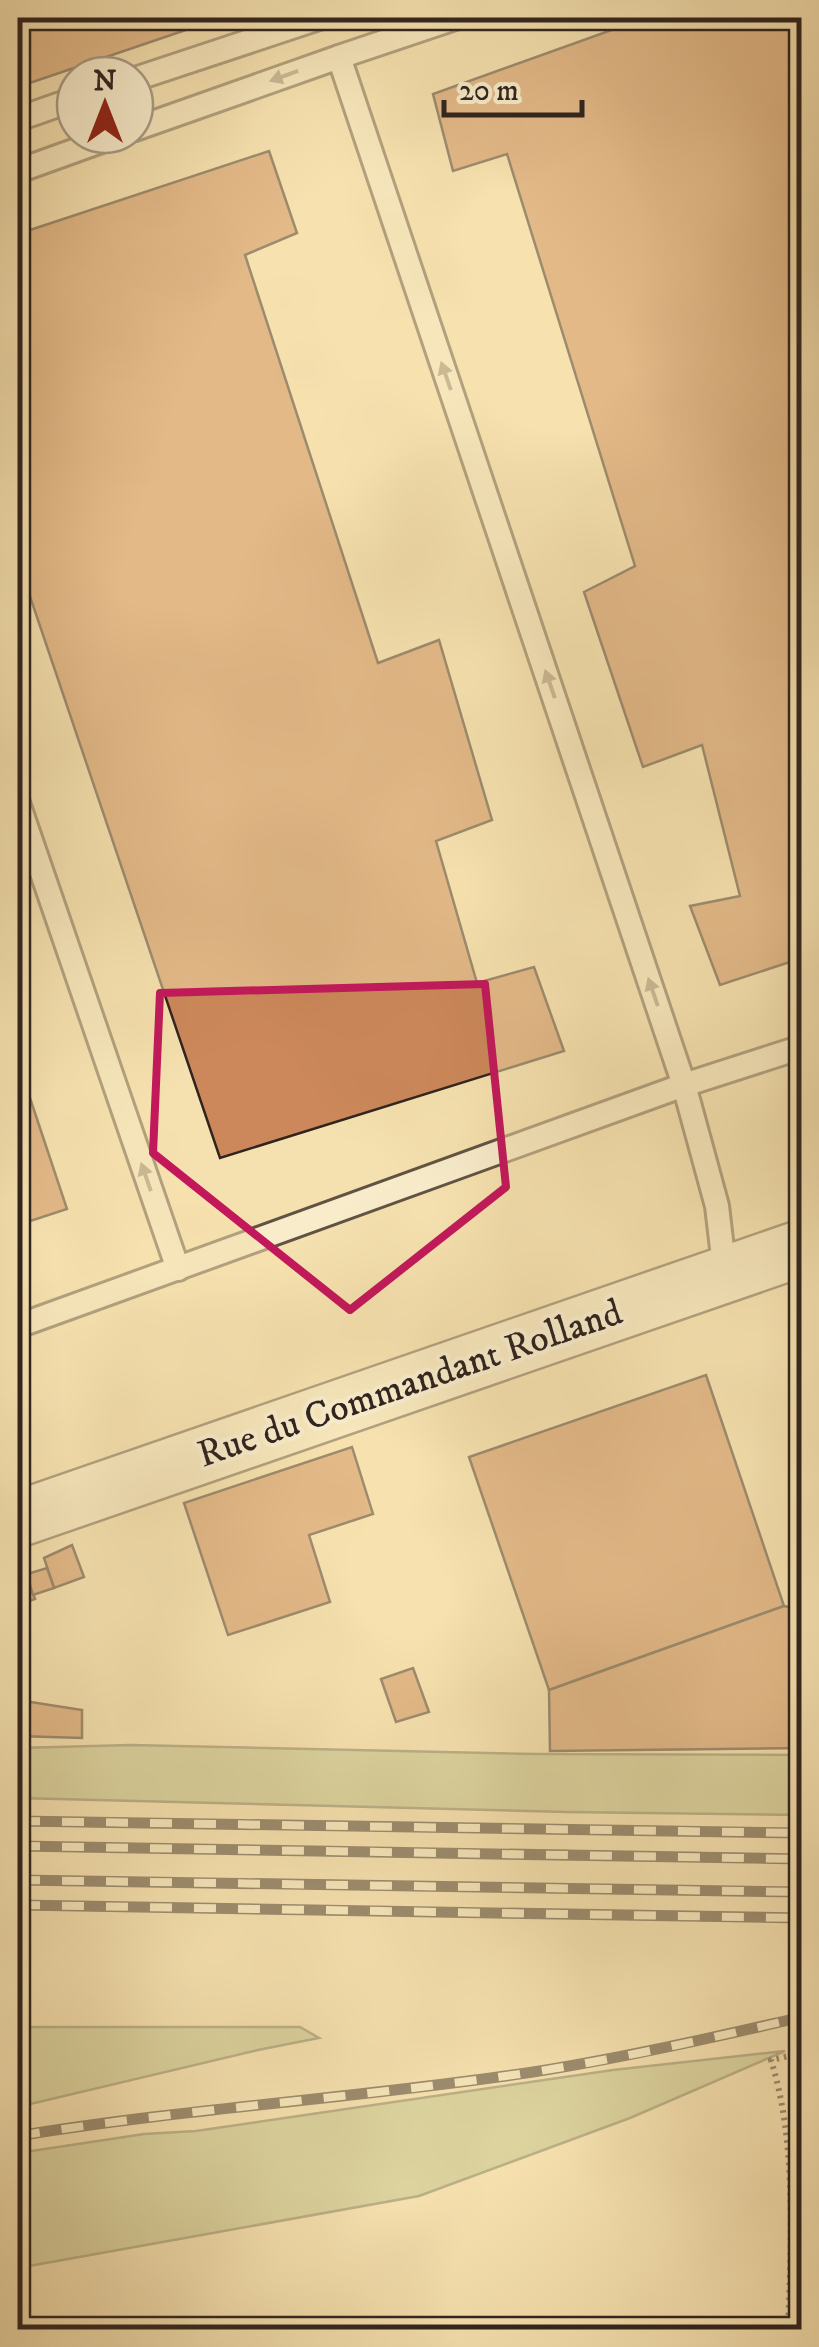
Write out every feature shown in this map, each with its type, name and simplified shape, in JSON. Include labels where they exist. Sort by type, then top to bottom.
[{"type":"street","name":"Rue du Commandant Rolland","points":[[18,1519],[802,1248]]},
{"type":"lane","points":[[155,72],[319,18]]},
{"type":"lane","points":[[155,122],[455,18]]},
{"type":"lane","points":[[339,56],[684,1085],[717,1206],[725,1274]]},
{"type":"lane","points":[[18,118],[55,106]]},
{"type":"lane","points":[[18,171],[62,155]]},
{"type":"lane","points":[[18,803],[178,1269]]},
{"type":"lane","points":[[18,1326],[684,1085],[802,1047]]},
{"type":"path","points":[[788,2330],[787,2158],[782,2106],[771,2060],[802,2053]]},
{"type":"highlighted area","points":[[485,984],[506,1187],[350,1310],[153,1153],[160,993]]},
{"type":"green space","points":[[131,1745],[801,1755],[801,1815],[18,1798],[18,1748]]},
{"type":"green space","points":[[18,2027],[300,2027],[319,2038],[18,2107]]},
{"type":"green space","points":[[785,2051],[630,2118],[419,2196],[18,2268],[18,2153],[613,2070]]},
{"type":"building","points":[[18,18],[221,18],[112,55],[55,55],[55,74],[18,87]]},
{"type":"building","points":[[645,18],[798,18],[802,29],[802,958],[720,985],[690,906],[740,896],[702,745],[643,767],[584,592],[635,566],[507,154],[453,171],[433,94]]},
{"type":"building","points":[[269,151],[297,233],[245,255],[378,663],[439,640],[492,820],[436,841],[477,983],[534,967],[564,1051],[220,1158],[18,561],[18,234]]},
{"type":"building","points":[[18,1062],[67,1209],[18,1225]]},
{"type":"building","points":[[706,1375],[784,1606],[549,1690],[469,1457]]},
{"type":"building","points":[[352,1447],[373,1514],[309,1535],[330,1602],[228,1635],[184,1503]]},
{"type":"building","points":[[72,1545],[84,1577],[54,1588],[44,1558]]},
{"type":"building","points":[[23,1564],[35,1599],[18,1605],[18,1566]]},
{"type":"building","points":[[47,1568],[54,1588],[33,1595],[27,1574]]},
{"type":"building","points":[[784,1606],[793,1608],[802,1631],[802,1748],[550,1751],[549,1690]]},
{"type":"building","points":[[413,1668],[429,1712],[396,1722],[381,1679]]},
{"type":"building","points":[[18,1700],[82,1710],[82,1738],[18,1736]]},
{"type":"railway","points":[[18,1821],[802,1833]]},
{"type":"railway","points":[[18,1846],[802,1859]]},
{"type":"railway","points":[[18,1880],[802,1892]]},
{"type":"railway","points":[[18,1905],[802,1918]]},
{"type":"railway","points":[[18,2136],[533,2072],[802,2017]]}]
